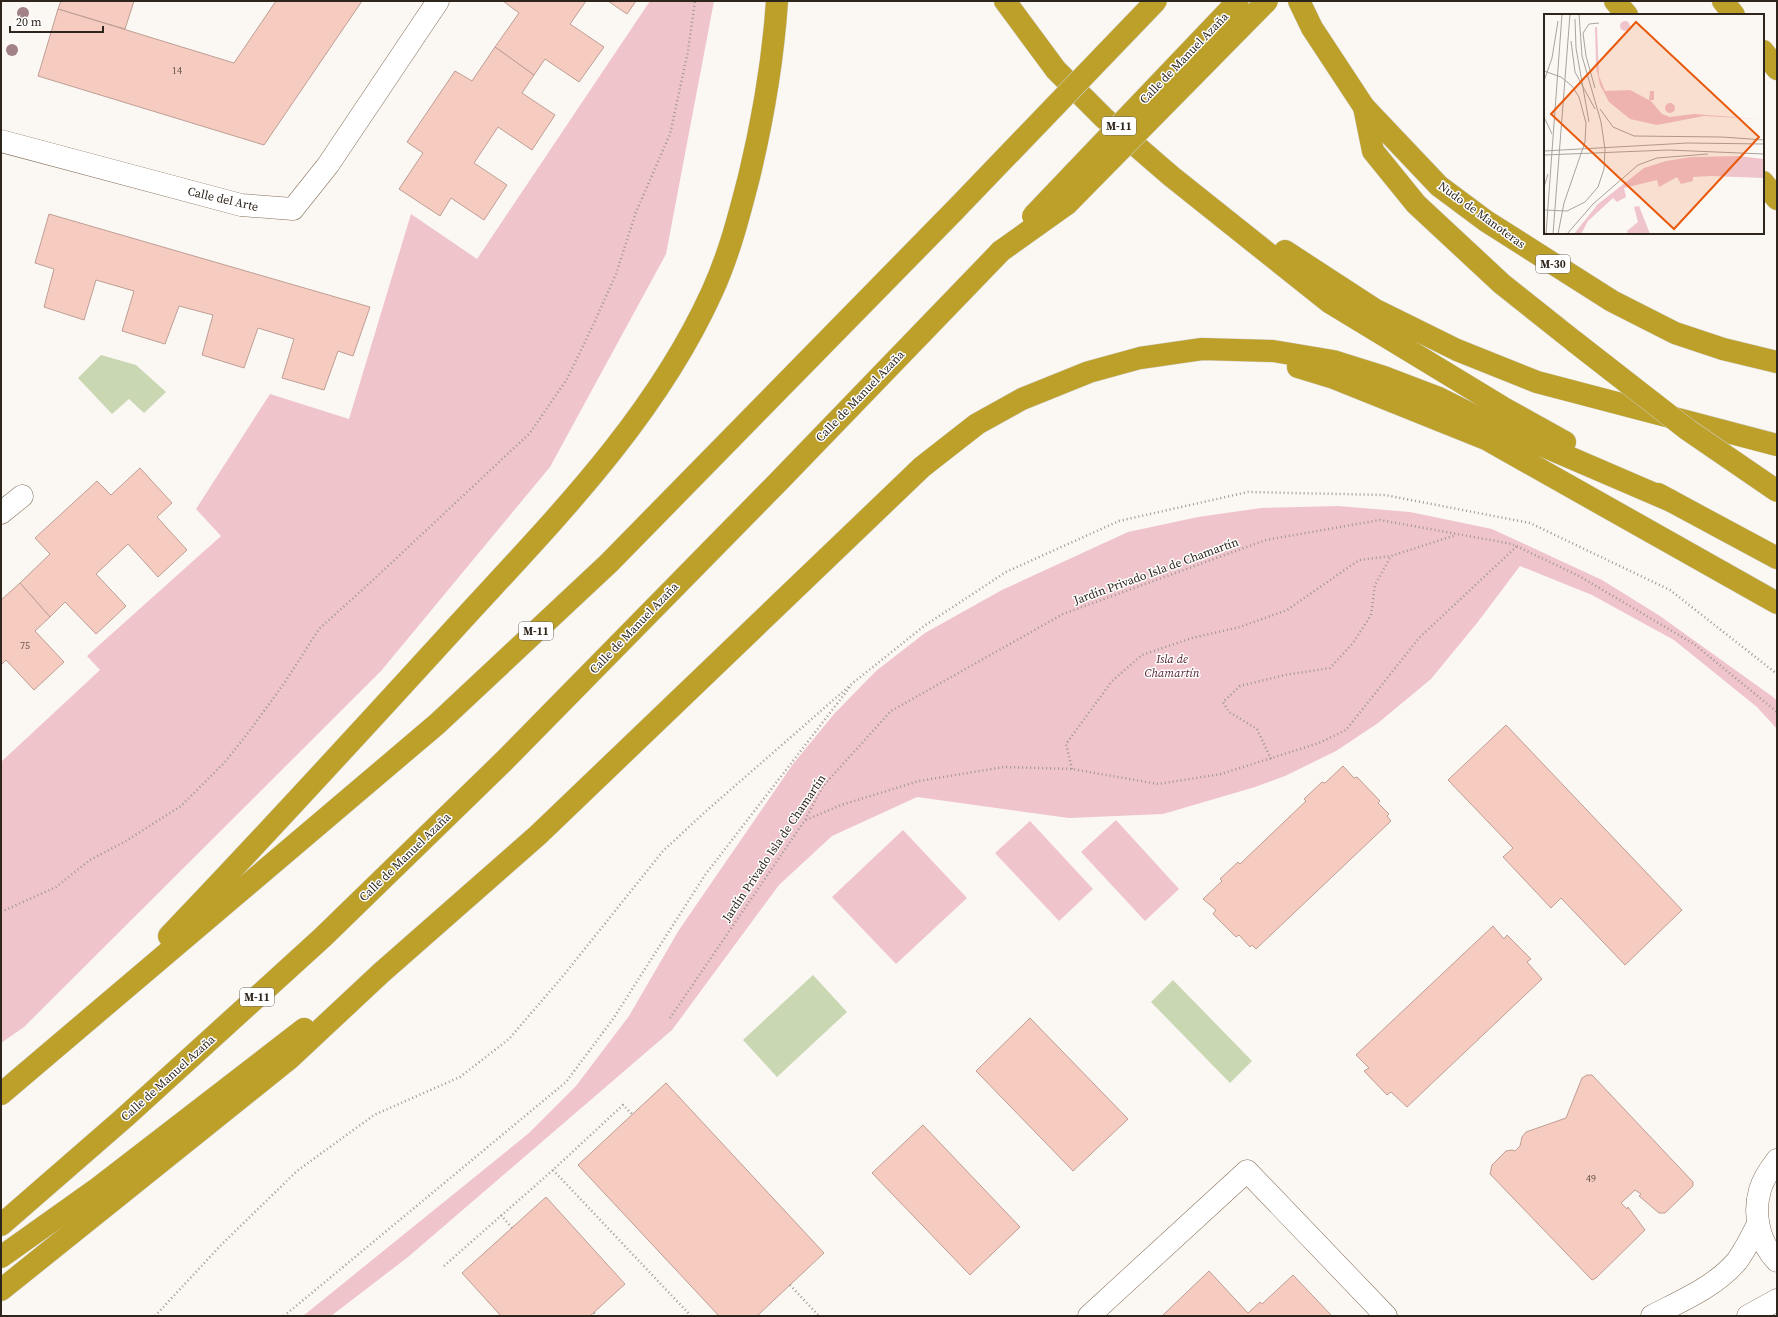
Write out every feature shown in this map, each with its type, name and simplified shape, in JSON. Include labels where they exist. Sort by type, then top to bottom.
[{"type":"highway","points":[[88,1021],[253,848],[580,492],[634,424],[683,348],[712,292],[736,230],[758,138],[774,45],[777,1]]},
{"type":"highway","points":[[1005,1],[1056,70],[1104,118],[1171,176],[1329,302],[1502,407],[1671,502],[1777,558]]},
{"type":"highway","name":"M-11","points":[[1,1094],[449,714],[609,563],[955,210],[1156,1]]},
{"type":"highway","name":"Calle de Manuel Azaña","points":[[1,1225],[124,1118],[323,937],[499,766],[1001,251],[1238,1]]},
{"type":"highway","points":[[1001,251],[1067,204],[1267,1]]},
{"type":"highway","name":"Nudo de Manoteras","points":[[1299,1],[1312,28],[1364,107],[1439,186],[1486,221],[1606,297],[1675,333],[1723,349],[1777,362]]},
{"type":"highway","points":[[1615,1],[1626,14]]},
{"type":"highway","points":[[1723,1],[1733,14]]},
{"type":"highway","points":[[1764,52],[1777,69]]},
{"type":"highway","points":[[1364,107],[1373,151],[1416,204],[1502,284],[1688,430],[1777,491]]},
{"type":"highway","points":[[1171,176],[1374,309],[1457,350],[1537,382],[1777,445]]},
{"type":"highway","points":[[1764,183],[1777,199]]},
{"type":"highway","points":[[1,1290],[289,1059],[381,973],[538,835],[922,467],[977,424],[1022,399],[1089,372],[1140,358],[1202,349],[1273,351],[1333,361],[1384,377],[1439,398],[1483,420],[1671,502]]},
{"type":"highway","points":[[1273,351],[1280,361],[1334,378],[1486,439],[1777,603]]},
{"type":"highway","points":[[1,1257],[98,1188],[283,1044],[381,973]]},
{"type":"street","name":"Calle del Arte","points":[[1,141],[241,205],[293,209],[328,165],[438,1]]},
{"type":"street","points":[[1,513],[22,496]]},
{"type":"street","points":[[1777,1160],[1767,1173],[1760,1189],[1757,1207],[1758,1224],[1763,1241],[1777,1261]]},
{"type":"street","points":[[1089,1316],[1247,1171],[1386,1316]]},
{"type":"street","points":[[1652,1316],[1694,1294],[1718,1279],[1737,1261],[1758,1224]]},
{"type":"street","points":[[1748,1316],[1777,1300]]},
{"type":"path","points":[[1,912],[56,887],[90,860],[126,841],[181,806],[224,762],[251,729],[319,629],[530,433],[567,379],[595,321],[616,274],[636,212],[670,134],[688,51],[695,1]]},
{"type":"path","points":[[155,1316],[222,1244],[297,1171],[374,1115],[460,1077],[509,1039],[563,976],[663,851],[705,812],[854,682],[924,626],[1006,572],[1119,521],[1248,492],[1385,495],[1530,523],[1670,590],[1777,674]]},
{"type":"path","name":"Jardín Privado Isla de Chamartín","points":[[670,1018],[805,820],[823,786],[891,711],[1064,614],[1266,540],[1380,520],[1512,544],[1579,576],[1694,644],[1777,712]]},
{"type":"path","points":[[1072,769],[1066,744],[1112,681],[1142,655],[1192,638],[1240,627],[1287,610],[1359,560],[1391,556],[1458,534]]},
{"type":"path","points":[[805,820],[841,805],[919,781],[1004,767],[1072,769],[1158,784],[1221,774],[1319,743],[1346,730],[1419,638],[1517,546]]},
{"type":"path","points":[[1271,759],[1257,729],[1229,712],[1223,702],[1240,686],[1285,675],[1330,668],[1353,643],[1371,615],[1375,585],[1391,556]]},
{"type":"path","points":[[284,1316],[566,1082],[614,1019],[705,875],[854,682]]},
{"type":"path","points":[[444,1266],[624,1105],[632,1114]]},
{"type":"path","points":[[553,1170],[691,1316]]},
{"type":"path","points":[[501,1215],[512,1228]]},
{"type":"path","points":[[790,1285],[819,1316]]},
{"type":"path","points":[[594,1313],[598,1316]]},
{"type":"green space","points":[[650,1],[714,1],[666,254],[550,467],[381,671],[24,1027],[1,1043],[1,762],[100,670],[87,656],[221,536],[196,509],[270,394],[349,419],[411,214],[477,259]]},
{"type":"green space","name":"Isla de Chamartín","points":[[1338,506],[1410,512],[1492,529],[1602,580],[1660,616],[1773,697],[1777,701],[1777,729],[1757,707],[1674,640],[1592,595],[1520,566],[1477,623],[1431,679],[1378,723],[1336,751],[1285,776],[1255,787],[1163,814],[1069,818],[917,797],[832,836],[779,885],[672,1030],[408,1257],[331,1316],[303,1316],[529,1133],[576,1086],[629,1016],[679,930],[793,764],[834,714],[876,671],[925,633],[1002,590],[1128,532],[1198,517],[1261,508]]},
{"type":"green space","points":[[1116,820],[1179,889],[1145,921],[1081,852]]},
{"type":"green space","points":[[1030,821],[1093,889],[1059,921],[995,853]]},
{"type":"green space","points":[[903,830],[967,898],[896,964],[832,897]]},
{"type":"shaded area","points":[[101,355],[136,365],[166,392],[144,413],[129,399],[112,414],[78,378]]},
{"type":"shaded area","points":[[813,975],[847,1012],[777,1077],[743,1040]]},
{"type":"shaded area","points":[[1173,980],[1252,1061],[1230,1083],[1151,1002]]},
{"type":"building","points":[[61,1],[134,1],[125,29],[58,9]]},
{"type":"building","points":[[276,1],[362,1],[264,145],[38,76],[58,9],[234,63]]},
{"type":"building","points":[[503,1],[586,1],[570,24],[604,47],[579,82],[545,59],[534,75],[495,47],[519,13]]},
{"type":"building","points":[[608,1],[636,1],[627,14]]},
{"type":"building","points":[[495,47],[534,75],[522,93],[555,115],[532,150],[498,127],[474,163],[507,185],[484,220],[451,198],[440,216],[399,189],[423,153],[407,142],[455,71],[472,81]]},
{"type":"building","points":[[49,214],[370,307],[353,356],[338,351],[324,390],[282,378],[294,339],[258,328],[244,368],[202,355],[213,315],[179,306],[165,344],[122,331],[134,291],[96,280],[84,320],[44,307],[54,269],[35,263]]},
{"type":"building","points":[[140,468],[172,503],[157,517],[187,550],[158,577],[128,544],[96,574],[126,606],[96,634],[65,602],[50,617],[20,583],[50,554],[35,538],[97,481],[111,495]]},
{"type":"building","points":[[20,583],[50,617],[35,631],[64,662],[34,690],[6,660],[1,665],[1,600]]},
{"type":"building","points":[[1506,725],[1682,910],[1625,965],[1561,898],[1551,908],[1503,857],[1513,848],[1448,780]]},
{"type":"building","points":[[1343,766],[1354,778],[1357,777],[1380,801],[1378,803],[1389,814],[1387,816],[1391,821],[1256,949],[1252,945],[1250,947],[1239,935],[1236,937],[1213,914],[1216,910],[1203,899],[1222,881],[1220,879],[1238,862],[1240,864],[1306,801],[1304,799],[1322,782],[1325,783]]},
{"type":"building","points":[[1493,926],[1504,939],[1507,935],[1531,959],[1527,962],[1542,979],[1407,1107],[1391,1092],[1387,1095],[1364,1071],[1369,1068],[1356,1055]]},
{"type":"building","points":[[1030,1018],[1128,1119],[1073,1171],[976,1071]]},
{"type":"building","points":[[1587,1075],[1592,1075],[1693,1182],[1693,1186],[1665,1213],[1659,1213],[1639,1196],[1641,1194],[1635,1190],[1621,1203],[1627,1209],[1628,1207],[1645,1230],[1596,1278],[1592,1280],[1490,1174],[1492,1165],[1506,1151],[1515,1151],[1520,1146],[1522,1137],[1526,1132],[1566,1118],[1582,1078]]},
{"type":"building","points":[[666,1083],[824,1253],[757,1316],[719,1316],[578,1165]]},
{"type":"building","points":[[923,1125],[1020,1227],[970,1275],[872,1173]]},
{"type":"building","points":[[546,1197],[625,1284],[590,1316],[501,1316],[462,1273]]},
{"type":"building","points":[[1209,1271],[1248,1313],[1260,1302],[1262,1304],[1293,1275],[1332,1316],[1162,1316]]}]
